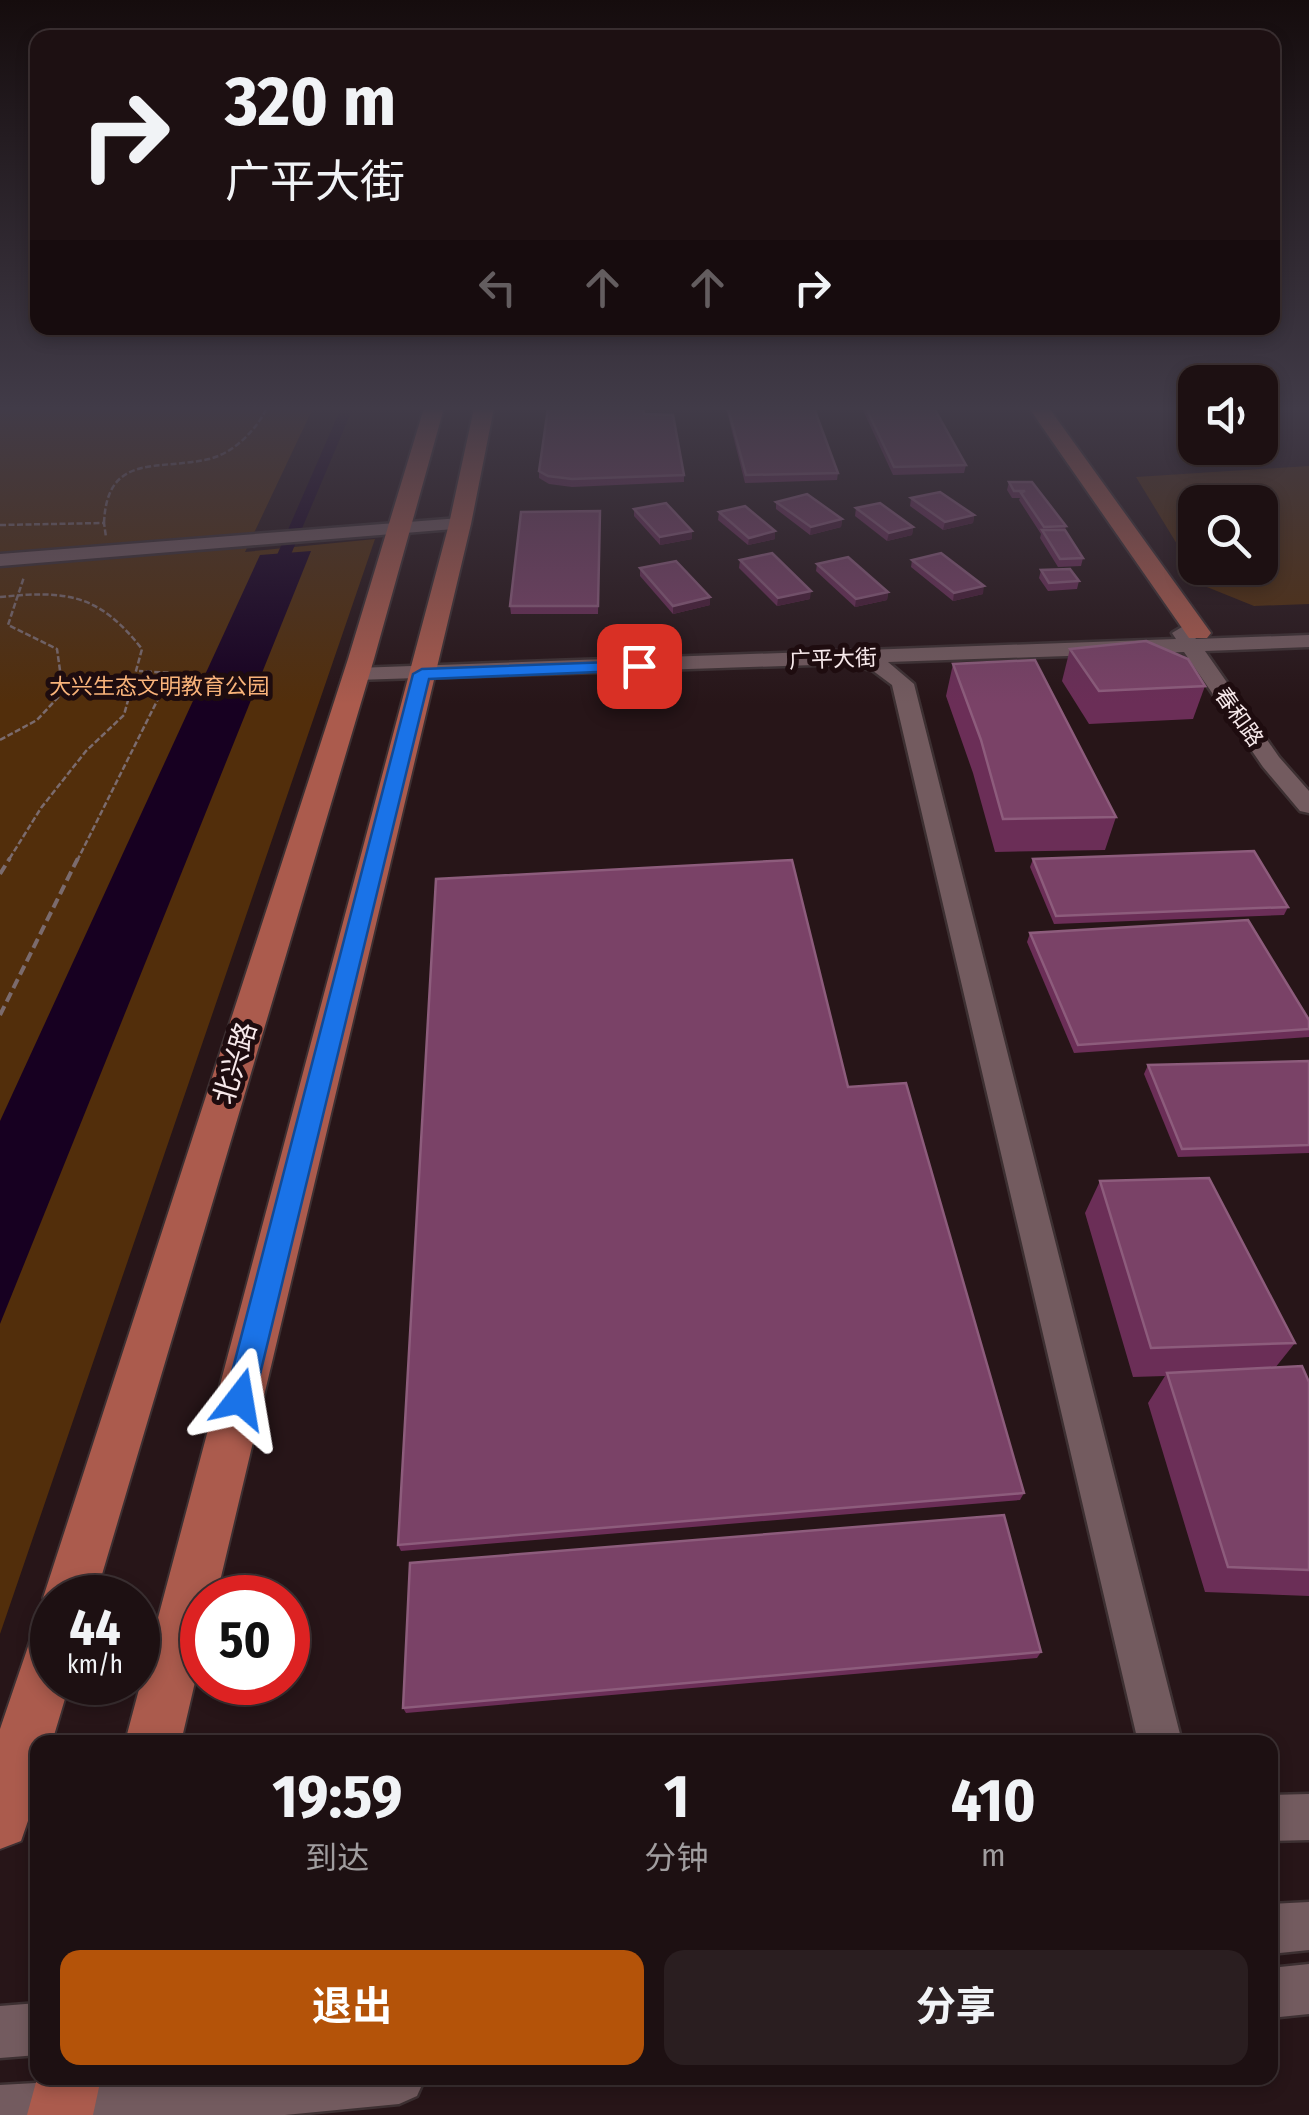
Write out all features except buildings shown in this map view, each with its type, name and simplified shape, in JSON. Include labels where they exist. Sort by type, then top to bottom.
[{"type":"main road","name":"北兴路","points":[[76,1575],[359,667],[397,507]]},
{"type":"main road","points":[[156,1735],[464,507]]},
{"type":"main road","points":[[1097,507],[1194,639]]},
{"type":"main road","points":[[1105,507],[1194,639]]},
{"type":"main road","points":[[0,1820],[35,1705]]},
{"type":"street","points":[[0,560],[460,524]]},
{"type":"street","name":"广平大街","points":[[359,667],[928,656],[1309,628]]},
{"type":"street","name":"广平大街","points":[[423,667],[1194,639],[1309,641]]},
{"type":"street","name":"春和路","points":[[1194,639],[1270,762],[1306,801]]},
{"type":"street","points":[[903,684],[910,664],[928,656]]},
{"type":"street","points":[[850,659],[895,673],[903,684],[1158,1735]]},
{"type":"street","points":[[1278,1818],[1309,1817]]},
{"type":"street","points":[[1278,1928],[1309,1926]]},
{"type":"street","points":[[1278,1992],[1309,1989]]},
{"type":"street","points":[[0,2032],[30,2030]]},
{"type":"street","points":[[48,2104],[304,2085]]},
{"type":"path","points":[[102,507],[108,551]]},
{"type":"path","points":[[0,525],[104,523]]},
{"type":"path","points":[[0,740],[37,720],[63,692],[56,649],[8,624],[11,606],[19,594]]},
{"type":"path","points":[[0,596],[73,594],[90,599],[122,621],[142,650],[124,715],[86,751],[41,808],[0,874]]},
{"type":"path","points":[[0,1016],[172,674],[138,671]]},
{"type":"green space","name":"大兴生态文明教育公园","points":[[0,507],[266,507],[245,552],[375,539],[0,1634]]},
{"type":"green space","points":[[1154,507],[1178,507],[1178,546]]},
{"type":"green space","points":[[1278,507],[1309,507],[1309,604],[1254,606],[1202,585],[1278,585]]},
{"type":"shaded area","points":[[311,551],[0,1324],[0,1121],[260,555]]},
{"type":"waterway","points":[[274,578],[305,507]]},
{"type":"route","points":[[240,1399],[422,674],[639,666]]}]
